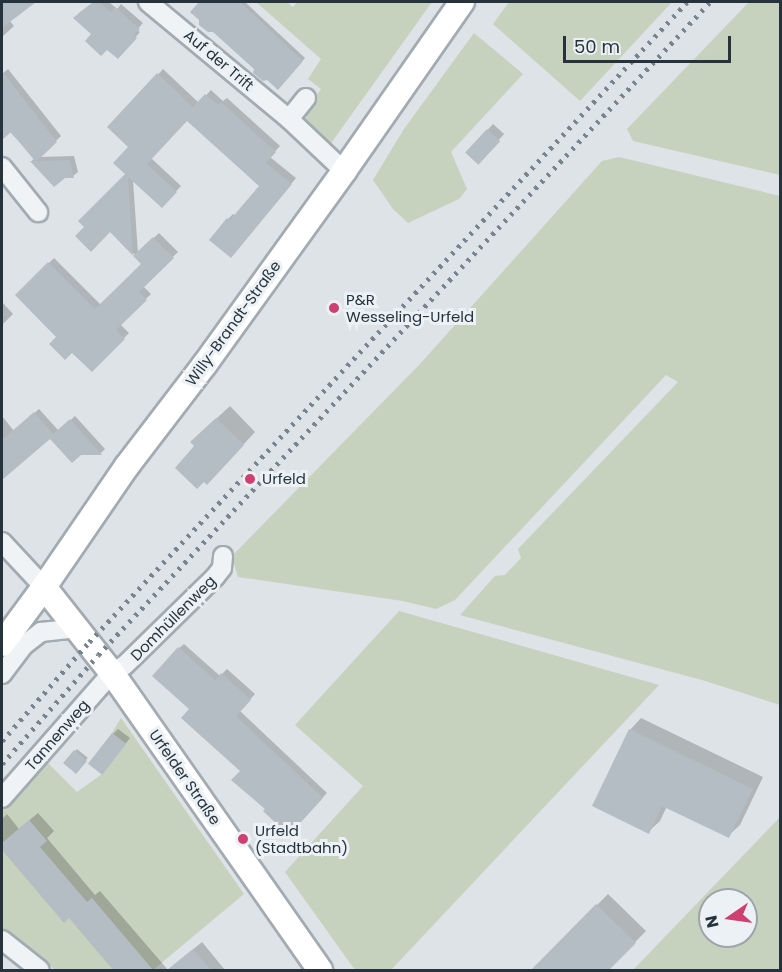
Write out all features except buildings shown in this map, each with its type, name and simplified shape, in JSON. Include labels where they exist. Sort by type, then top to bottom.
[{"type":"main road","name":"Willy-Brandt-Straße","points":[[2,644],[44,587],[126,466],[205,364],[462,2]]},
{"type":"main road","name":"Urfelder Straße","points":[[44,587],[112,673],[320,970]]},
{"type":"street","name":"Auf der Trift","points":[[148,2],[289,119],[344,171]]},
{"type":"street","points":[[289,119],[306,98]]},
{"type":"street","points":[[2,167],[38,212]]},
{"type":"street","points":[[2,542],[44,587]]},
{"type":"street","name":"Domhüllenweg","points":[[112,673],[125,665],[215,578],[222,568],[223,556]]},
{"type":"street","points":[[2,674],[23,646],[41,632],[78,628]]},
{"type":"street","name":"Tannenweg","points":[[2,798],[112,673]]},
{"type":"street","points":[[2,940],[40,970]]},
{"type":"green space","points":[[256,2],[287,2],[293,7],[297,2],[432,2],[329,146],[306,124],[308,108],[321,89],[308,79],[321,59]]},
{"type":"green space","points":[[509,2],[672,2],[580,101],[493,24]]},
{"type":"green space","points":[[749,2],[780,2],[780,175],[633,141],[627,129]]},
{"type":"green space","points":[[474,33],[523,74],[451,152],[467,189],[459,199],[408,223],[393,209],[373,180],[404,129]]},
{"type":"green space","points":[[619,157],[780,196],[780,705],[702,680],[460,615],[495,576],[505,575],[521,558],[518,549],[678,382],[666,375],[455,600],[436,609],[403,601],[238,577],[232,556],[420,364],[602,161]]},
{"type":"green space","points":[[399,611],[659,685],[391,970],[355,970],[285,872],[363,786],[295,725]]},
{"type":"green space","points":[[121,718],[244,894],[153,970],[55,970],[2,928],[2,811],[46,761],[77,792],[102,774],[126,744],[112,733]]},
{"type":"green space","points":[[780,817],[780,970],[633,970],[698,902],[698,948],[758,948],[758,888],[712,888]]},
{"type":"railway","points":[[2,741],[89,642],[687,2]]},
{"type":"railway","points":[[2,764],[98,655],[710,2]]},
{"type":"place","name":"P&R Wesseling-Urfeld","points":[[334,308]]},
{"type":"place","name":"Urfeld","points":[[250,479]]},
{"type":"place","name":"Urfeld (Stadtbahn)","points":[[243,839]]}]
